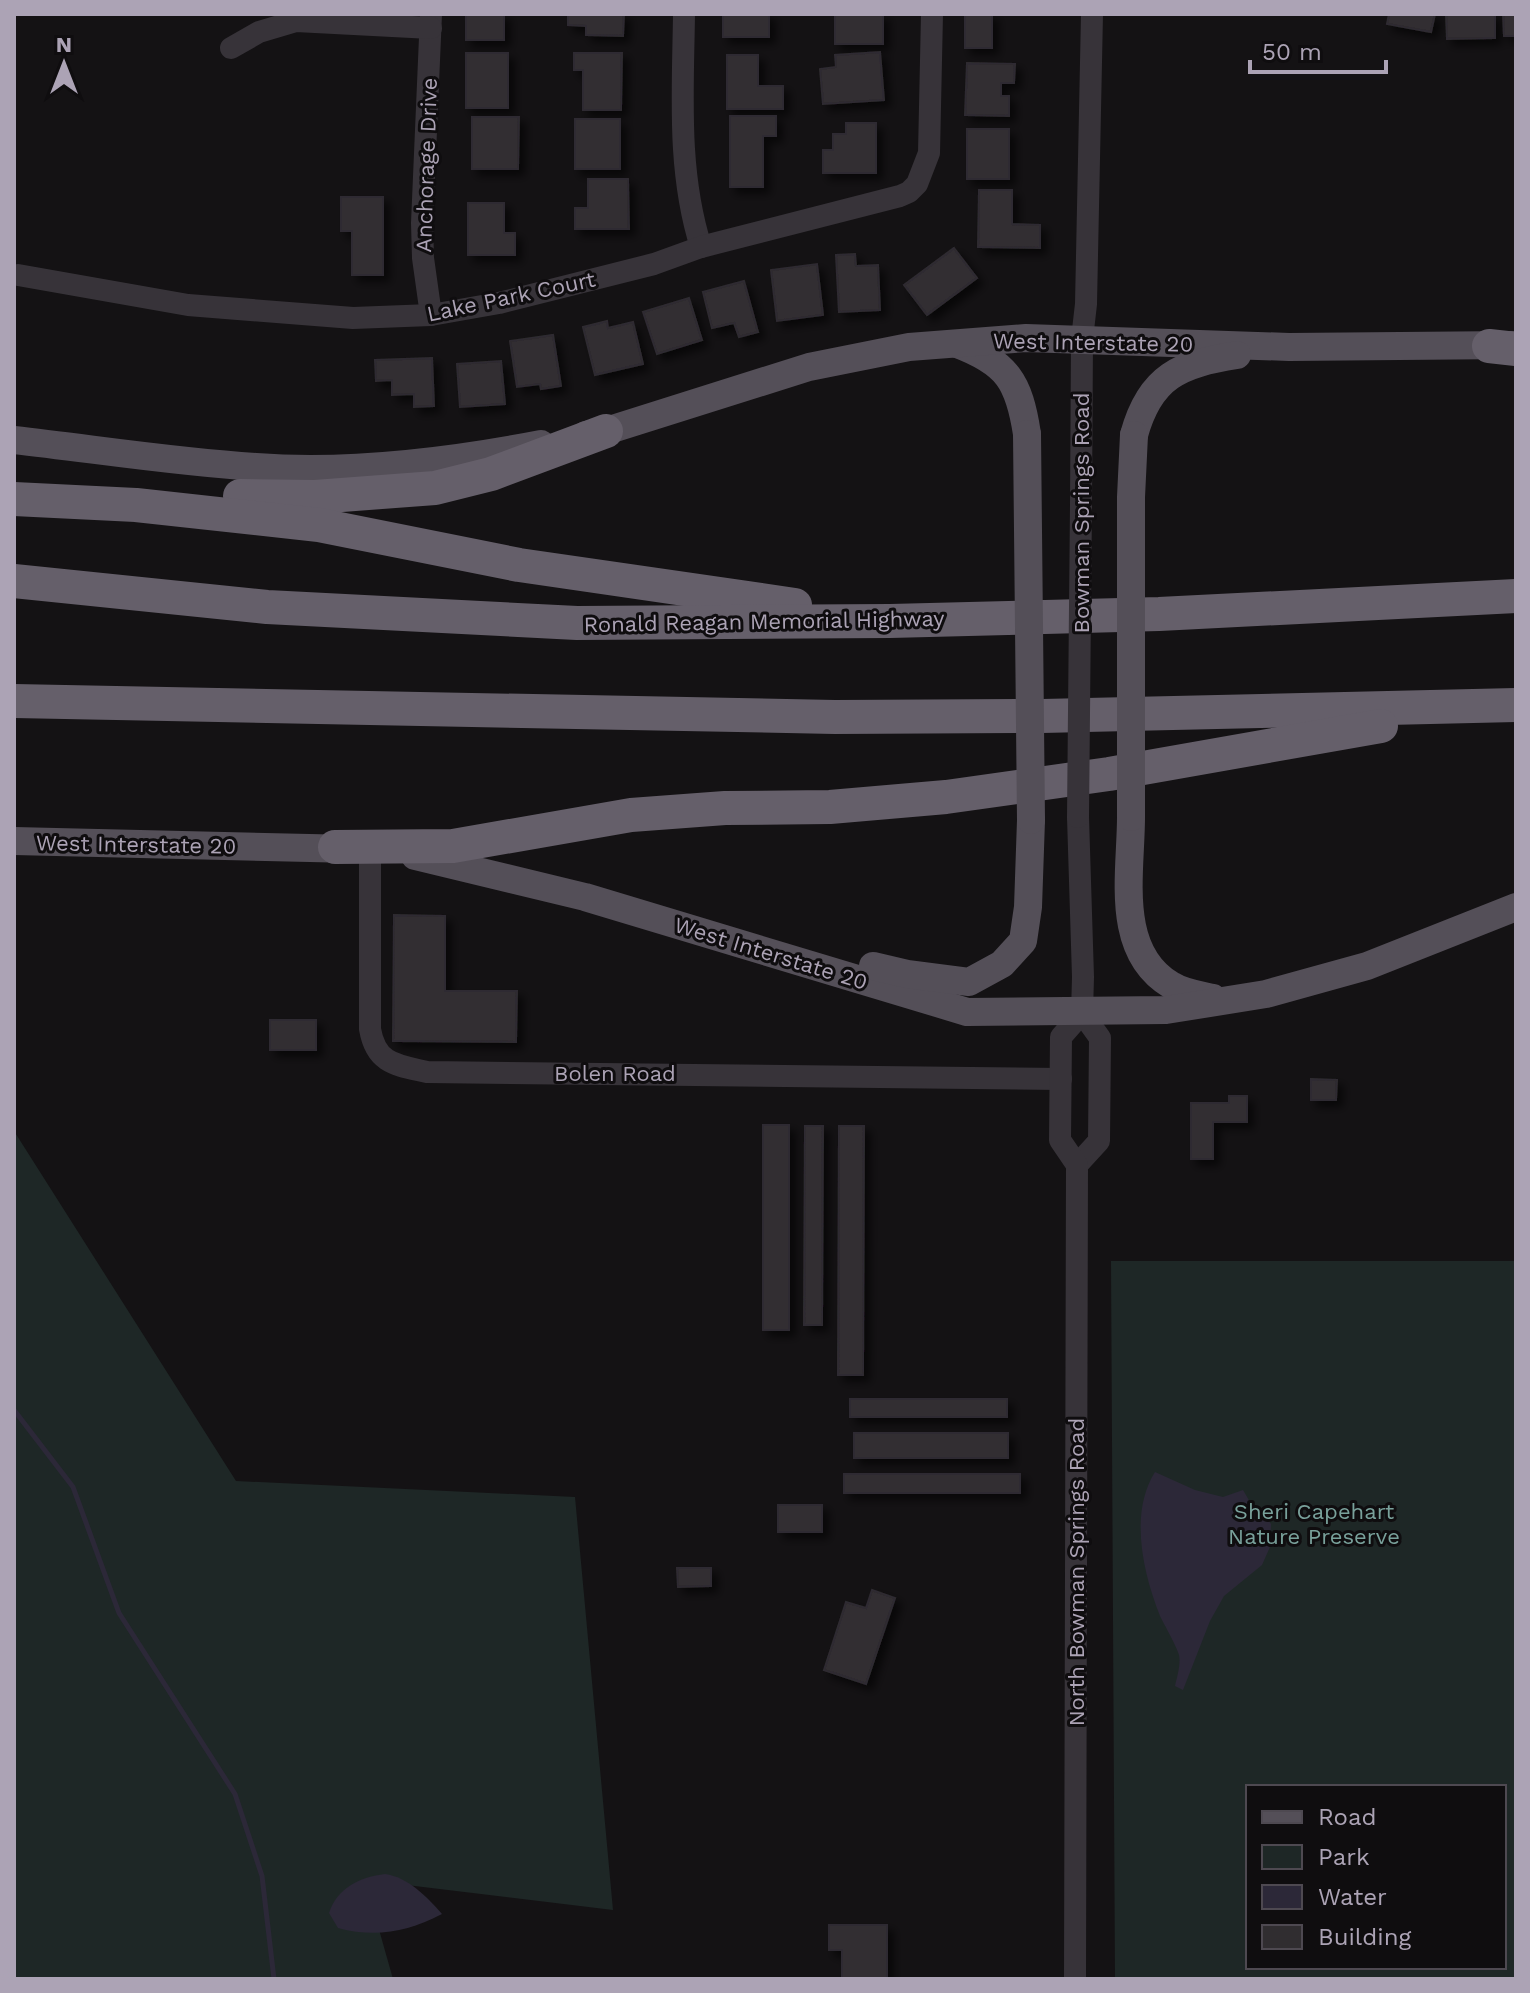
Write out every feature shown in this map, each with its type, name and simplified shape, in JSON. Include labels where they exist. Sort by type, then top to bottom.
[{"type":"highway","points":[[29,500],[181,495],[315,497],[435,488],[491,474],[606,431]]},
{"type":"highway","points":[[29,500],[150,507],[319,525],[519,565],[890,621]]},
{"type":"highway","name":"Ronald Reagan Memorial Highway","points":[[14,581],[267,607],[577,623],[890,621],[1159,614],[1516,596]]},
{"type":"highway","points":[[14,701],[835,717],[1501,706]]},
{"type":"highway","points":[[335,847],[453,846],[631,815],[725,808],[830,807],[1024,788],[1501,706]]},
{"type":"main road","name":"West Interstate 20","points":[[14,440],[257,468],[367,468],[504,451],[606,431],[809,367],[909,347],[1026,338],[1289,347],[1507,347]]},
{"type":"main road","points":[[773,954],[837,957],[907,974],[969,982],[1002,964],[1023,941],[1028,907],[1031,820],[1027,434],[1022,402],[1008,376],[986,355],[955,343]]},
{"type":"main road","points":[[1225,1001],[1189,993],[1171,985],[1147,965],[1139,954],[1133,936],[1130,916],[1131,497],[1134,435],[1141,409],[1155,388],[1178,371],[1211,359],[1289,347]]},
{"type":"main road","name":"West Interstate 20","points":[[14,841],[335,847],[418,857],[585,897],[967,1012],[1166,1010],[1266,994],[1340,975],[1516,907]]},
{"type":"street","points":[[684,14],[683,151],[701,247]]},
{"type":"street","name":"Lake Park Court","points":[[18,275],[188,305],[353,318],[431,315],[530,295],[654,264],[701,247],[900,196],[917,184],[929,153],[932,14]]},
{"type":"street","name":"Bowman Springs Road","points":[[1082,1013],[1078,817],[1082,339],[1086,304],[1092,14]]},
{"type":"street","points":[[231,48],[259,32],[296,21],[431,21]]},
{"type":"street","name":"Anchorage Drive","points":[[431,21],[422,223],[423,258],[431,315]]},
{"type":"street","name":"Bolen Road","points":[[370,851],[370,1029],[373,1045],[393,1065],[427,1072],[1061,1079]]},
{"type":"street","points":[[1077,1165],[1099,1141],[1100,1038],[1082,1013]]},
{"type":"street","name":"North Bowman Springs Road","points":[[1075,1979],[1077,1165],[1060,1140],[1061,1037],[1082,1013]]},
{"type":"green space","points":[[14,1131],[236,1481],[575,1497],[613,1910],[365,1880],[393,1979],[14,1979]]},
{"type":"green space","name":"Sheri Capehart Nature Preserve","points":[[1111,1261],[1516,1261],[1516,1979],[1115,1979]]},
{"type":"water","points":[[1155,1472],[1195,1490],[1223,1497],[1243,1490],[1271,1524],[1270,1547],[1262,1565],[1224,1596],[1210,1621],[1183,1690],[1175,1686],[1179,1655],[1154,1599],[1141,1543],[1142,1506]]},
{"type":"water","points":[[385,1874],[409,1883],[442,1914],[391,1932],[365,1933],[338,1928],[329,1913],[344,1890],[358,1881]]},
{"type":"building","points":[[466,14],[504,14],[504,40],[466,40]]},
{"type":"building","points":[[568,14],[624,14],[623,36],[586,35],[586,26],[568,25]]},
{"type":"building","points":[[723,14],[769,14],[769,37],[723,37]]},
{"type":"building","points":[[835,14],[883,14],[883,44],[835,44]]},
{"type":"building","points":[[965,14],[992,14],[992,48],[965,48]]},
{"type":"building","points":[[1389,14],[1435,14],[1431,32],[1387,24]]},
{"type":"building","points":[[1446,14],[1495,14],[1495,38],[1447,39]]},
{"type":"building","points":[[1503,14],[1516,14],[1516,36],[1504,36]]},
{"type":"building","points":[[880,52],[884,100],[823,104],[820,69],[836,67],[835,55]]},
{"type":"building","points":[[466,53],[508,53],[508,108],[466,108]]},
{"type":"building","points":[[574,53],[622,53],[621,110],[583,110],[583,70],[574,70]]},
{"type":"building","points":[[727,55],[758,55],[758,86],[783,86],[783,109],[727,109]]},
{"type":"building","points":[[967,63],[1015,64],[1014,83],[1001,83],[1001,96],[1009,96],[1009,116],[965,115]]},
{"type":"building","points":[[730,116],[776,116],[776,136],[763,136],[763,187],[730,187]]},
{"type":"building","points":[[472,117],[519,117],[518,169],[472,169]]},
{"type":"building","points":[[575,119],[620,119],[620,169],[575,169]]},
{"type":"building","points":[[846,123],[876,123],[876,173],[823,173],[823,150],[833,150],[833,134],[846,134]]},
{"type":"building","points":[[967,129],[1009,129],[1009,179],[967,179]]},
{"type":"building","points":[[588,179],[628,179],[629,229],[575,229],[575,208],[588,208]]},
{"type":"building","points":[[979,190],[1012,190],[1012,224],[1040,225],[1040,248],[978,247]]},
{"type":"building","points":[[341,197],[383,197],[383,275],[352,275],[352,231],[341,231]]},
{"type":"building","points":[[468,203],[504,203],[504,233],[515,233],[515,255],[468,255]]},
{"type":"building","points":[[954,248],[977,278],[927,315],[904,285]]},
{"type":"building","points":[[855,254],[856,266],[878,265],[880,310],[839,312],[836,255]]},
{"type":"building","points":[[817,264],[823,315],[777,321],[771,270]]},
{"type":"building","points":[[744,281],[758,332],[739,337],[734,323],[712,328],[703,292]]},
{"type":"building","points":[[689,298],[702,340],[657,354],[643,312]]},
{"type":"building","points":[[607,321],[608,328],[633,322],[643,364],[595,375],[583,327]]},
{"type":"building","points":[[553,335],[561,386],[541,389],[540,384],[517,387],[510,341]]},
{"type":"building","points":[[432,358],[434,406],[414,407],[414,394],[392,395],[392,380],[376,381],[375,360]]},
{"type":"building","points":[[501,361],[505,404],[460,407],[457,364]]},
{"type":"building","points":[[394,915],[445,916],[445,991],[517,991],[516,1042],[393,1041]]},
{"type":"building","points":[[270,1020],[316,1020],[316,1050],[270,1050]]},
{"type":"building","points":[[1311,1079],[1337,1080],[1336,1100],[1311,1100]]},
{"type":"building","points":[[1229,1096],[1247,1096],[1247,1122],[1213,1122],[1213,1159],[1191,1159],[1191,1103],[1229,1103]]},
{"type":"building","points":[[763,1125],[789,1125],[789,1330],[763,1330]]},
{"type":"building","points":[[805,1126],[823,1126],[822,1325],[804,1325]]},
{"type":"building","points":[[839,1126],[864,1126],[863,1375],[838,1375]]},
{"type":"building","points":[[850,1399],[1007,1399],[1007,1417],[850,1417]]},
{"type":"building","points":[[854,1433],[1008,1433],[1008,1458],[854,1458]]},
{"type":"building","points":[[844,1474],[1020,1474],[1020,1493],[844,1493]]},
{"type":"building","points":[[778,1505],[822,1505],[822,1532],[778,1532]]},
{"type":"building","points":[[677,1568],[711,1568],[711,1586],[678,1587]]},
{"type":"building","points":[[872,1590],[895,1598],[866,1684],[824,1670],[846,1602],[866,1608]]},
{"type":"building","points":[[829,1925],[887,1925],[887,1979],[842,1979],[842,1950],[829,1950]]},
{"type":"waterway","points":[[14,1410],[73,1487],[119,1613],[235,1794],[262,1876],[274,1979]]}]
